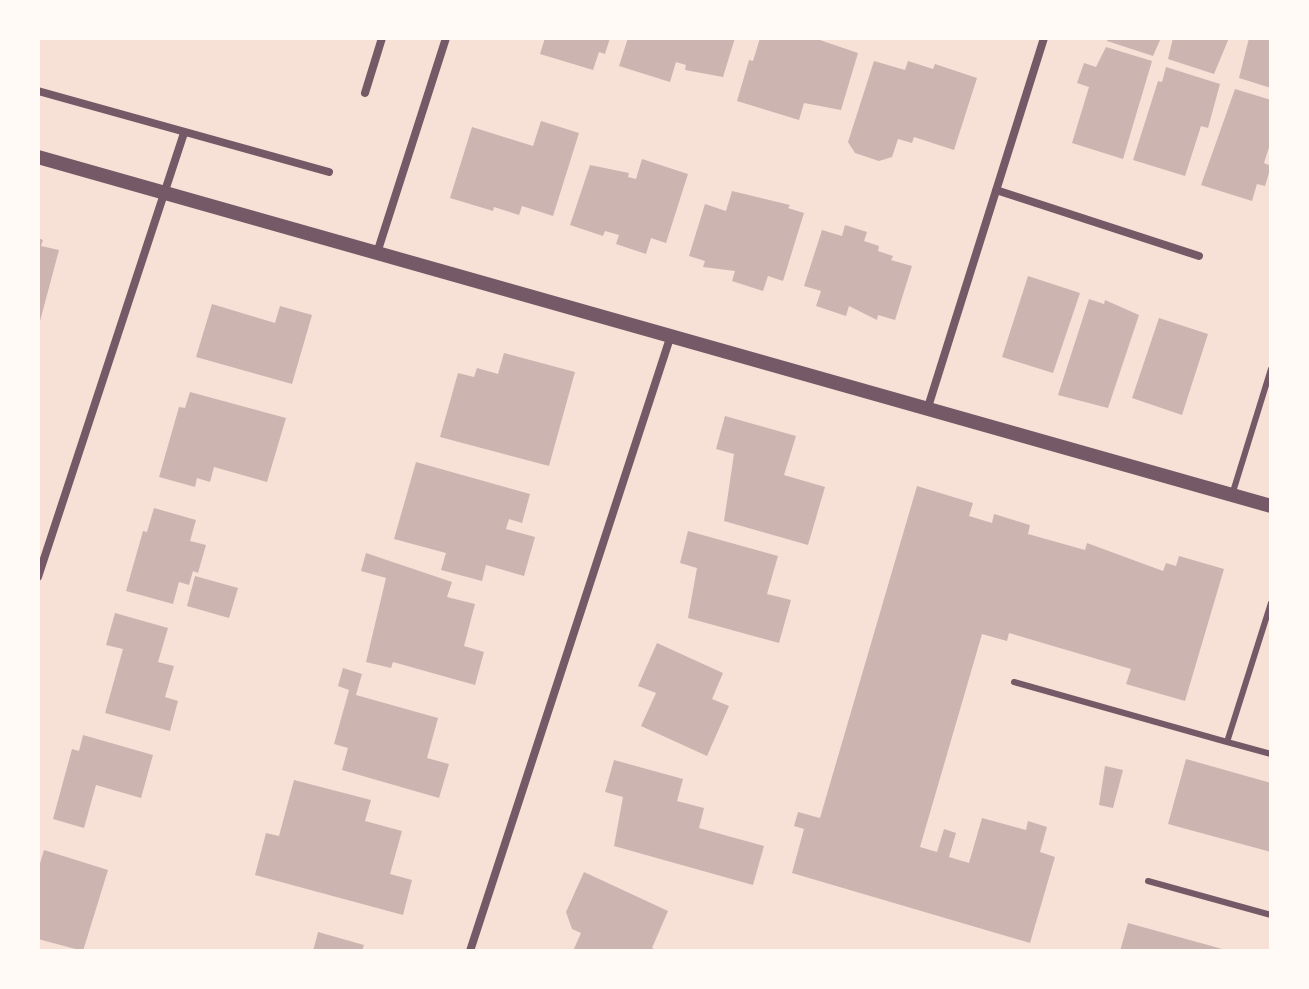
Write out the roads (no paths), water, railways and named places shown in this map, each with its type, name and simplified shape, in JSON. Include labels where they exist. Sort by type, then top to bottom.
[{"type":"street","points":[[365,93],[382,38]]},
{"type":"street","points":[[377,253],[446,38]]},
{"type":"street","points":[[928,407],[1044,38]]},
{"type":"street","points":[[38,91],[329,172]]},
{"type":"street","points":[[38,577],[184,133]]},
{"type":"street","points":[[38,157],[1271,506]]},
{"type":"street","points":[[996,190],[1199,256]]},
{"type":"street","points":[[470,951],[672,335]]},
{"type":"lane","points":[[1232,495],[1271,369]]},
{"type":"lane","points":[[1227,742],[1271,603]]},
{"type":"lane","points":[[1014,682],[1271,754]]},
{"type":"lane","points":[[1148,881],[1271,915]]}]
